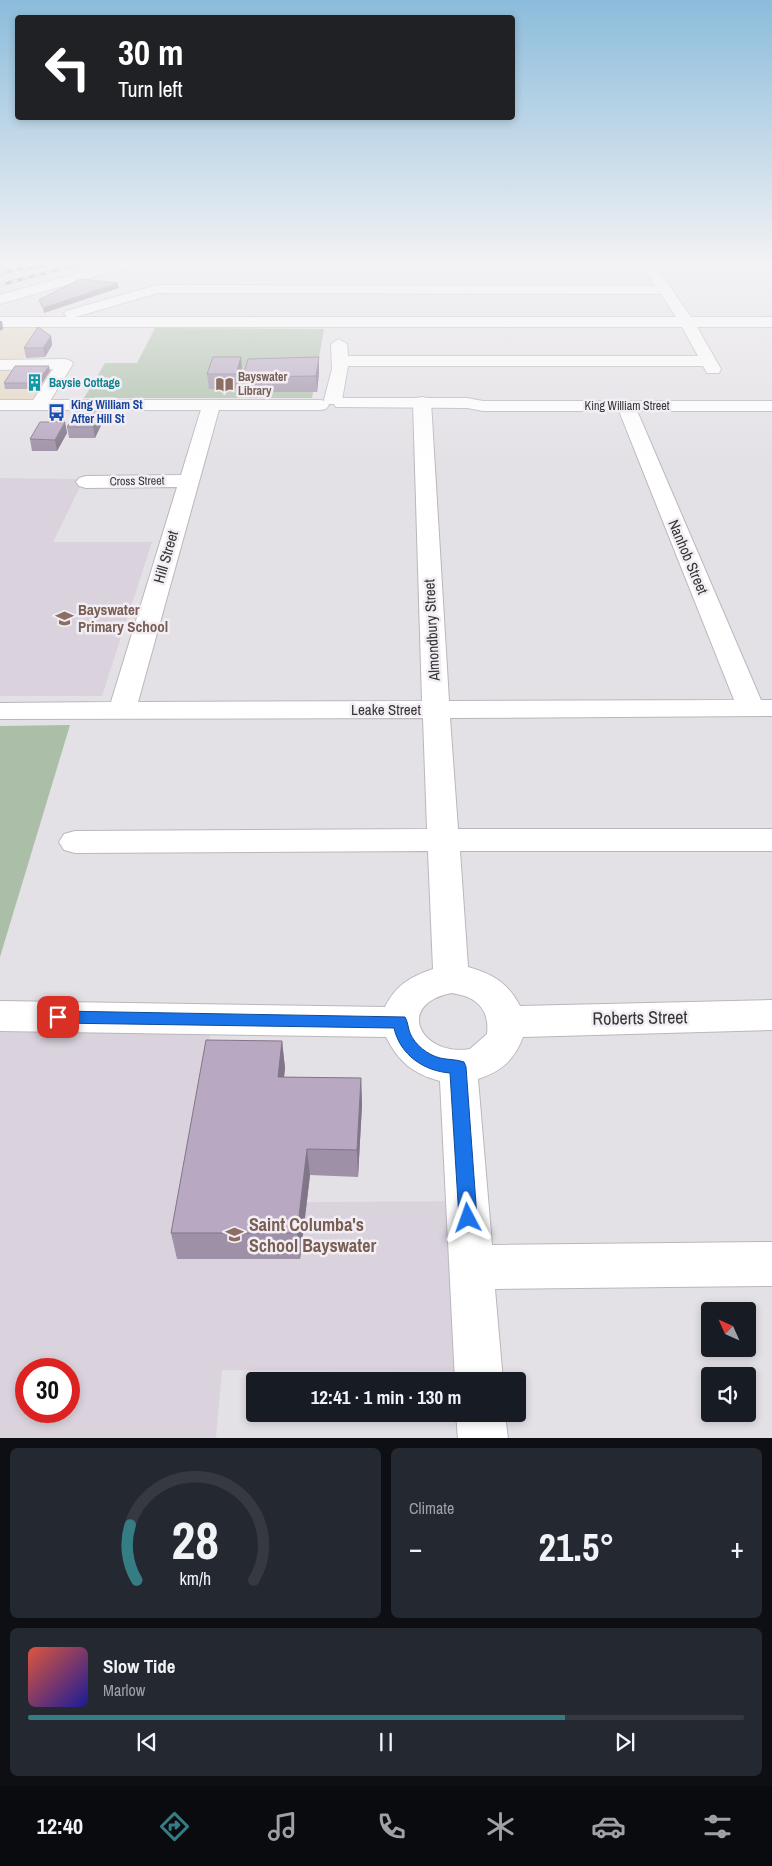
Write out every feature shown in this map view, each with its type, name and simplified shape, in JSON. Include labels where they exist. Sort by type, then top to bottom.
[{"type":"street","points":[[8,336],[13,329]]},
{"type":"street","points":[[333,404],[340,361],[338,329]]},
{"type":"street","points":[[340,361],[711,365],[692,329]]},
{"type":"street","points":[[0,365],[65,364],[39,405]]},
{"type":"street","name":"King William Street","points":[[0,405],[211,406],[333,404],[422,405],[472,409],[483,406],[772,406]]},
{"type":"street","name":"Almondbury Street","points":[[422,405],[451,979]]},
{"type":"street","name":"Hill Street","points":[[122,710],[211,406]]},
{"type":"street","name":"Nanhob Street","points":[[626,406],[762,708]]},
{"type":"street","name":"Cross Street","points":[[86,482],[188,481]]},
{"type":"street","name":"Leake Street","points":[[0,711],[762,708]]},
{"type":"street","points":[[75,842],[772,840]]},
{"type":"street","points":[[451,979],[467,980],[489,991],[504,1008],[507,1022],[505,1038],[495,1053],[478,1063],[458,1067],[441,1065],[424,1059],[403,1036],[400,1022],[402,1008],[410,996],[428,984],[451,979]]},
{"type":"street","name":"Roberts Street","points":[[507,1022],[772,1015]]},
{"type":"street","points":[[0,1016],[212,1021],[400,1022]]},
{"type":"street","points":[[458,1067],[478,1372]]},
{"type":"street","points":[[472,1267],[772,1264]]},
{"type":"street","points":[[482,1422],[483,1438]]},
{"type":"shaded area","points":[[0,329],[41,329],[17,367],[59,366],[38,400],[0,400]]},
{"type":"shaded area","name":"Bayswater Primary School","points":[[0,478],[84,479],[53,542],[152,542],[102,696],[0,696]]},
{"type":"shaded area","name":"Saint Columba's School Bayswater","points":[[0,1016],[212,1021],[188,1203],[467,1201],[479,1371],[222,1370],[216,1438],[0,1438]]},
{"type":"green space","points":[[154,329],[324,329],[312,398],[84,398],[105,363],[137,363]]},
{"type":"green space","points":[[70,725],[0,957],[0,726]]},
{"type":"building","points":[[37,329],[41,329],[51,336],[43,348],[24,348]]},
{"type":"building","points":[[213,357],[241,357],[236,374],[207,374]]},
{"type":"building","points":[[319,357],[316,376],[243,377],[248,359]]},
{"type":"building","points":[[15,366],[49,366],[37,383],[4,383]]},
{"type":"building","points":[[78,408],[103,408],[93,427],[67,427]]},
{"type":"building","points":[[40,422],[65,422],[55,440],[30,439]]},
{"type":"building","points":[[206,1040],[282,1041],[278,1077],[361,1078],[357,1150],[307,1149],[297,1233],[171,1233]]},
{"type":"place","name":"Baysie Cottage","points":[[35,383]]},
{"type":"place","name":"Bayswater Library","points":[[224,384]]},
{"type":"place","name":"King William St After Hill St","points":[[57,412]]},
{"type":"place","name":"Bayswater Primary School","points":[[64,619]]},
{"type":"place","name":"Saint Columba's School Bayswater","points":[[235,1235]]},
{"type":"route","points":[[58,1017],[212,1021],[400,1022],[403,1036],[424,1059],[441,1065],[458,1067],[468,1218]]}]
